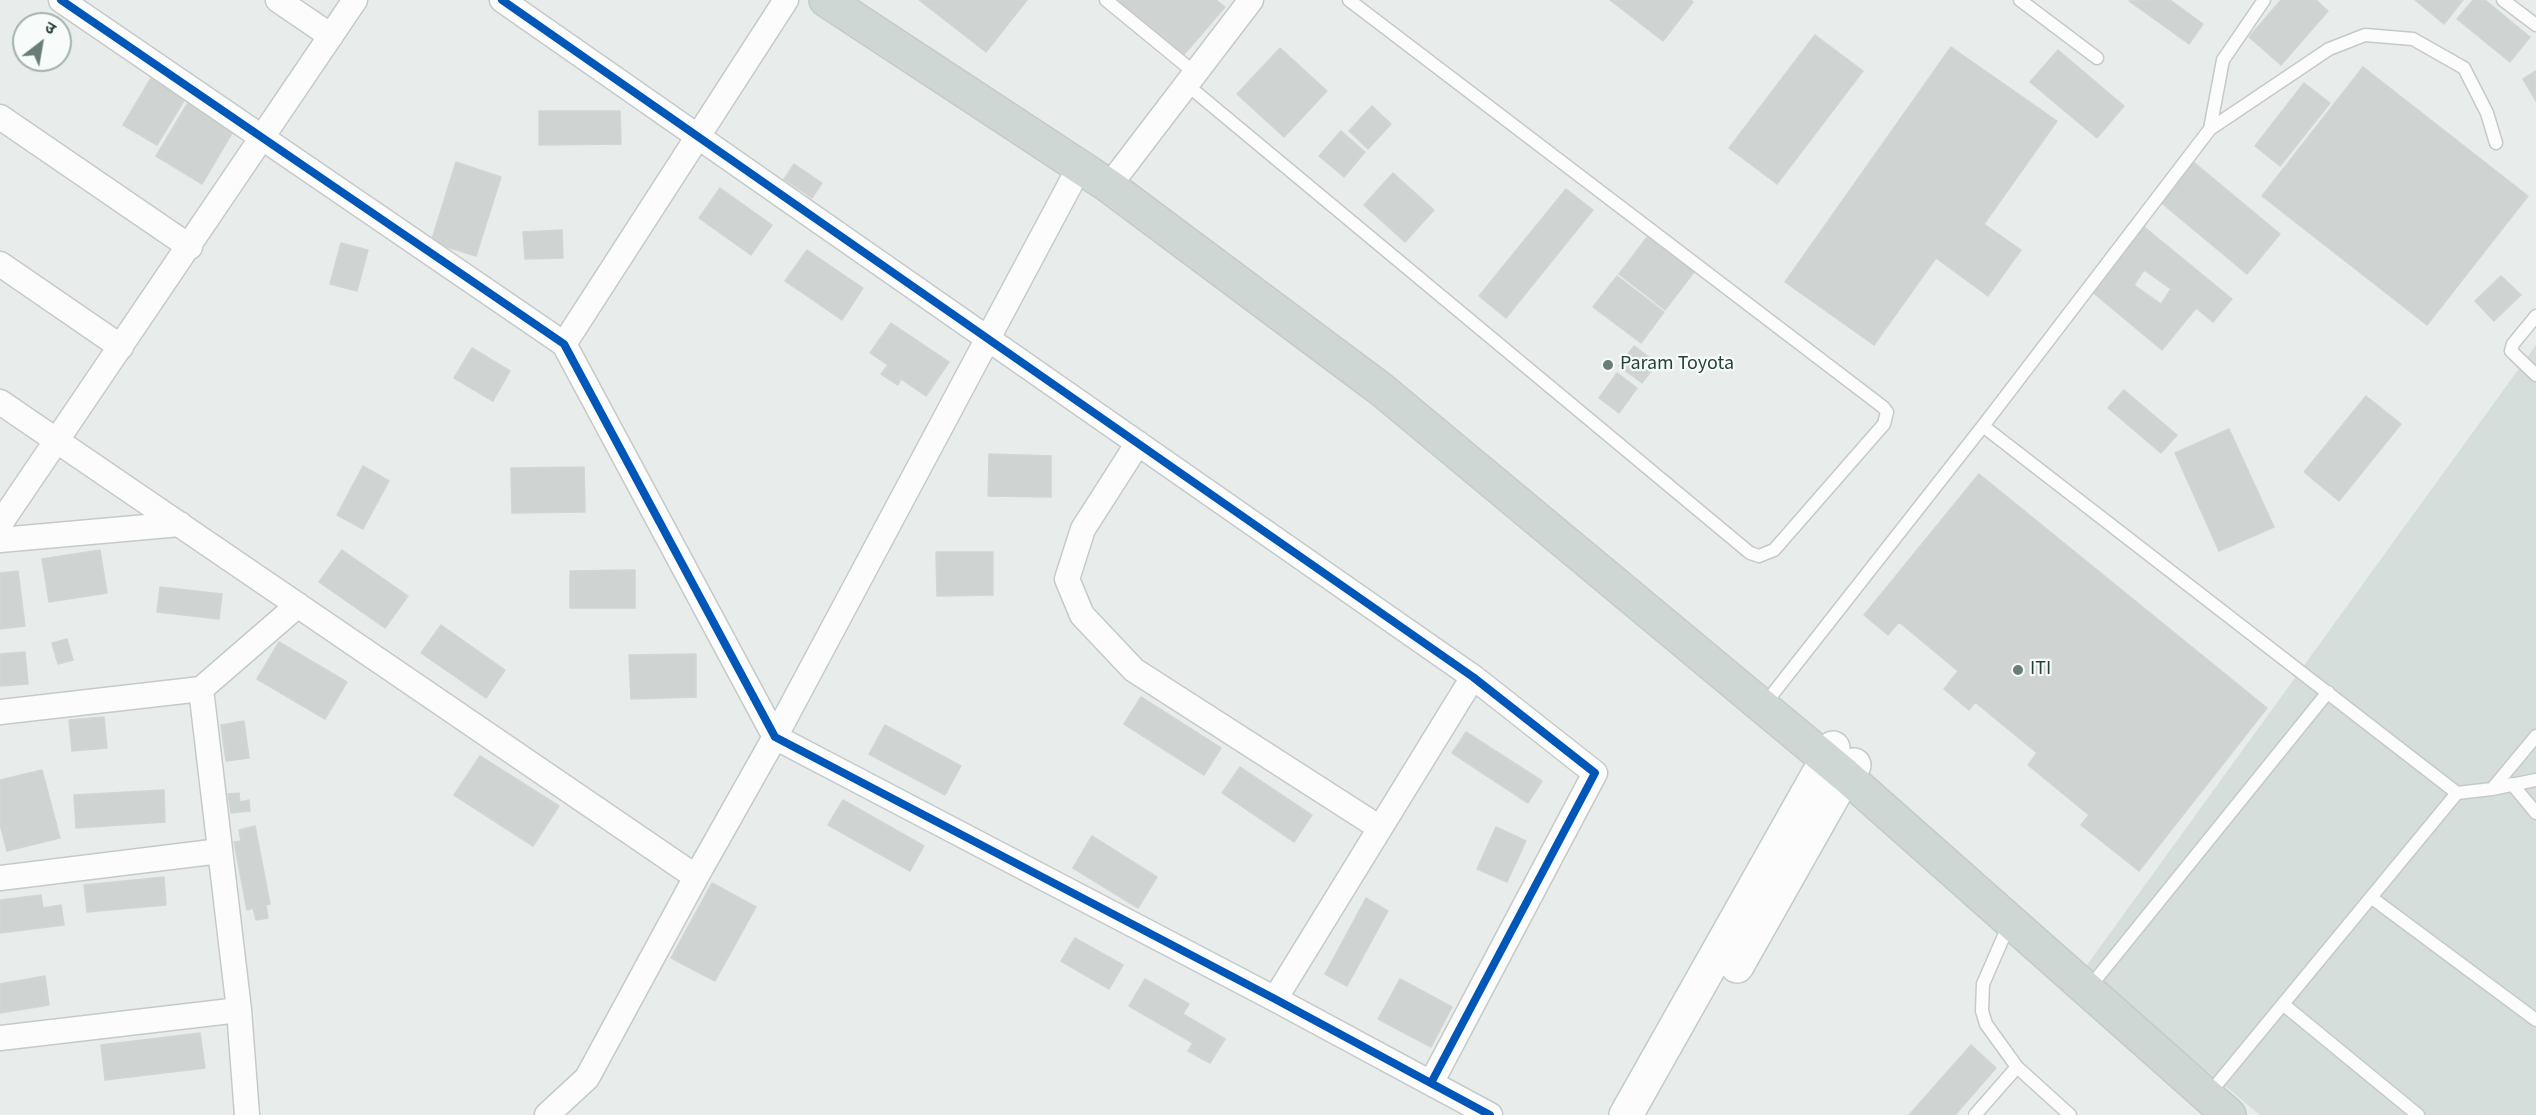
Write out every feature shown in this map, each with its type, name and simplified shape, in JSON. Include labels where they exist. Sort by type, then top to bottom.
[{"type":"main road","points":[[826,0],[1080,166],[1114,179]]},
{"type":"main road","points":[[859,0],[1114,179],[1382,390],[1767,701],[2097,978],[2218,1099]]},
{"type":"main road","points":[[1839,762],[2010,922],[2218,1099],[2248,1115]]},
{"type":"street","points":[[61,0],[564,344],[775,737],[1275,999],[1490,1115]]},
{"type":"street","points":[[278,0],[331,36]]},
{"type":"street","points":[[0,524],[356,0]]},
{"type":"street","points":[[502,0],[1473,677],[1595,774],[1431,1083]]},
{"type":"street","points":[[564,344],[786,0]]},
{"type":"street","points":[[1114,179],[1251,0]]},
{"type":"street","points":[[0,117],[190,247]]},
{"type":"street","points":[[547,1115],[586,1077],[775,737],[986,338],[1080,166]]},
{"type":"street","points":[[0,264],[121,347]]},
{"type":"street","points":[[0,402],[696,877]]},
{"type":"street","points":[[1138,443],[1083,529],[1067,579],[1082,615],[1134,670],[1380,828]]},
{"type":"street","points":[[0,540],[180,524]]},
{"type":"street","points":[[0,712],[201,689],[298,605]]},
{"type":"street","points":[[1275,999],[1473,677]]},
{"type":"street","points":[[201,689],[238,1010],[247,1115]]},
{"type":"street","points":[[1626,1115],[1839,762]]},
{"type":"street","points":[[1652,1115],[1839,762]]},
{"type":"street","points":[[0,878],[220,851]]},
{"type":"street","points":[[0,1038],[238,1010]]},
{"type":"lane","points":[[1106,0],[1191,79],[1750,553],[1759,556],[1774,550],[1884,424],[1887,412],[1349,0]]},
{"type":"lane","points":[[2020,0],[2097,58]]},
{"type":"lane","points":[[2210,129],[2223,60],[2264,0]]},
{"type":"lane","points":[[2503,0],[2536,25]]},
{"type":"lane","points":[[1767,701],[1983,426],[2210,129],[2329,49],[2365,35],[2413,39],[2464,68],[2487,113],[2496,144]]},
{"type":"lane","points":[[2536,316],[2513,344],[2511,351],[2536,375]]},
{"type":"lane","points":[[1983,426],[2457,793]]},
{"type":"lane","points":[[2097,978],[2328,692]]},
{"type":"lane","points":[[2492,789],[2536,736]]},
{"type":"lane","points":[[2218,1099],[2284,1005],[2457,793],[2536,780]]},
{"type":"lane","points":[[2512,784],[2536,813]]},
{"type":"lane","points":[[2372,898],[2536,1020]]},
{"type":"lane","points":[[2010,922],[1983,984],[1982,1011],[1991,1034],[2017,1067],[2070,1115]]},
{"type":"lane","points":[[2284,1005],[2418,1115]]},
{"type":"lane","points":[[1975,1115],[2017,1067]]},
{"type":"shaded area","points":[[2536,345],[2536,1115],[2260,1115],[2084,969]]},
{"type":"building","points":[[919,0],[1027,0],[986,52]]},
{"type":"building","points":[[1115,0],[1216,0],[1225,7],[1182,57]]},
{"type":"building","points":[[1610,0],[1691,0],[1693,2],[1663,41]]},
{"type":"building","points":[[2170,0],[2203,24],[2189,44],[2129,1]]},
{"type":"building","points":[[2281,0],[2316,0],[2328,11],[2281,65],[2249,37]]},
{"type":"building","points":[[2415,0],[2463,0],[2444,24]]},
{"type":"building","points":[[2473,0],[2485,0],[2530,37],[2510,62],[2457,19]]},
{"type":"building","points":[[1815,35],[1863,71],[1777,184],[1729,148]]},
{"type":"building","points":[[1951,47],[2057,121],[1984,224],[2021,250],[1988,296],[1936,258],[1874,345],[1785,282]]},
{"type":"building","points":[[1280,48],[1327,91],[1284,137],[1237,94]]},
{"type":"building","points":[[2058,50],[2124,106],[2097,138],[2030,82]]},
{"type":"building","points":[[2363,67],[2528,196],[2427,325],[2262,196]]},
{"type":"building","points":[[2536,71],[2536,101],[2523,79]]},
{"type":"building","points":[[154,73],[188,94],[157,145],[123,125]]},
{"type":"building","points":[[2304,83],[2330,103],[2280,166],[2255,146]]},
{"type":"building","points":[[189,101],[235,128],[202,184],[156,156]]},
{"type":"building","points":[[1372,106],[1391,124],[1368,149],[1349,131]]},
{"type":"building","points":[[539,111],[620,111],[621,144],[539,145]]},
{"type":"building","points":[[1341,131],[1365,152],[1344,177],[1319,156]]},
{"type":"building","points":[[2191,160],[2280,234],[2247,274],[2158,200]]},
{"type":"building","points":[[456,162],[501,177],[476,256],[431,242]]},
{"type":"building","points":[[794,164],[822,183],[812,198],[784,179]]},
{"type":"building","points":[[1393,173],[1434,210],[1405,242],[1364,205]]},
{"type":"building","points":[[720,188],[772,225],[751,255],[699,218]]},
{"type":"building","points":[[1566,189],[1593,210],[1506,318],[1479,296]]},
{"type":"building","points":[[2143,226],[2232,299],[2213,322],[2196,308],[2162,350],[2090,290]],"holes":[[[2144,270],[2171,289],[2161,304],[2134,285]]]},
{"type":"building","points":[[562,230],[563,258],[525,259],[523,232]]},
{"type":"building","points":[[1648,236],[1694,272],[1665,310],[1619,274]]},
{"type":"building","points":[[341,243],[368,250],[357,291],[330,284]]},
{"type":"building","points":[[807,250],[863,288],[842,320],[785,281]]},
{"type":"building","points":[[1617,276],[1664,312],[1641,343],[1593,307]]},
{"type":"building","points":[[2501,276],[2521,295],[2494,321],[2475,301]]},
{"type":"building","points":[[891,323],[949,362],[926,396],[901,379],[898,385],[881,374],[888,365],[870,353]]},
{"type":"building","points":[[1634,346],[1657,363],[1642,383],[1619,366]]},
{"type":"building","points":[[472,348],[510,371],[493,401],[454,378]]},
{"type":"building","points":[[1617,373],[1637,388],[1619,413],[1599,398]]},
{"type":"building","points":[[2124,390],[2177,435],[2161,453],[2108,408]]},
{"type":"building","points":[[2366,396],[2401,424],[2339,501],[2304,472]]},
{"type":"building","points":[[2229,429],[2274,527],[2219,551],[2175,453]]},
{"type":"building","points":[[989,454],[1051,456],[1051,497],[988,496]]},
{"type":"building","points":[[363,466],[389,481],[363,529],[337,515]]},
{"type":"building","points":[[584,467],[585,512],[512,513],[511,468]]},
{"type":"building","points":[[1979,474],[2267,708],[2139,871],[2081,825],[2089,815],[2028,765],[2037,753],[1975,702],[1969,710],[1944,689],[1958,671],[1899,622],[1888,635],[1864,615]]},
{"type":"building","points":[[100,550],[107,593],[49,602],[42,559]]},
{"type":"building","points":[[342,550],[408,596],[385,628],[319,582]]},
{"type":"building","points":[[936,552],[993,552],[993,595],[937,596]]},
{"type":"building","points":[[635,570],[635,608],[570,608],[570,571]]},
{"type":"building","points":[[18,571],[25,626],[0,629],[0,573]]},
{"type":"building","points":[[160,587],[222,594],[219,619],[157,612]]},
{"type":"building","points":[[441,625],[505,670],[486,698],[421,653]]},
{"type":"building","points":[[67,639],[73,660],[58,664],[52,643]]},
{"type":"building","points":[[279,642],[347,682],[325,719],[257,679]]},
{"type":"building","points":[[25,652],[28,684],[0,686],[0,654]]},
{"type":"building","points":[[696,654],[696,697],[631,699],[629,655]]},
{"type":"building","points":[[1141,697],[1221,748],[1204,775],[1124,724]]},
{"type":"building","points":[[104,717],[107,748],[72,751],[69,720]]},
{"type":"building","points":[[244,721],[249,758],[226,761],[221,725]]},
{"type":"building","points":[[885,725],[961,766],[945,795],[869,754]]},
{"type":"building","points":[[1466,732],[1542,781],[1528,803],[1452,753]]},
{"type":"building","points":[[480,756],[559,806],[533,846],[454,795]]},
{"type":"building","points":[[1240,767],[1312,815],[1294,842],[1222,793]]},
{"type":"building","points":[[42,770],[60,838],[7,851],[0,824],[0,780]]},
{"type":"building","points":[[164,790],[165,822],[76,828],[74,795]]},
{"type":"building","points":[[239,793],[240,802],[249,800],[250,811],[231,813],[228,794]]},
{"type":"building","points":[[843,800],[924,846],[910,871],[828,825]]},
{"type":"building","points":[[255,826],[270,904],[266,905],[268,918],[256,920],[253,908],[247,910],[234,842],[241,841],[239,830]]},
{"type":"building","points":[[1496,827],[1526,841],[1507,882],[1477,869]]},
{"type":"building","points":[[1092,836],[1157,877],[1138,908],[1073,868]]},
{"type":"building","points":[[164,877],[166,905],[87,912],[84,885]]},
{"type":"building","points":[[712,883],[756,907],[715,981],[671,958]]},
{"type":"building","points":[[41,895],[43,908],[61,905],[64,925],[0,933],[0,900]]},
{"type":"building","points":[[1366,898],[1388,911],[1347,986],[1325,974]]},
{"type":"building","points":[[1075,938],[1123,965],[1109,989],[1061,961]]},
{"type":"building","points":[[45,976],[49,1005],[0,1013],[0,984]]},
{"type":"building","points":[[1145,979],[1189,1004],[1183,1014],[1225,1039],[1210,1063],[1188,1051],[1193,1043],[1129,1006]]},
{"type":"building","points":[[1400,979],[1452,1007],[1431,1047],[1378,1019]]},
{"type":"building","points":[[200,1033],[205,1068],[105,1080],[101,1045]]},
{"type":"building","points":[[1971,1045],[1996,1068],[1955,1115],[1909,1115]]},
{"type":"cycle path","points":[[61,0],[564,344],[775,737],[1275,999],[1490,1115]]},
{"type":"cycle path","points":[[502,0],[1473,677],[1595,773],[1431,1083]]},
{"type":"place","name":"Param Toyota","points":[[1608,365]]},
{"type":"place","name":"ITI","points":[[2018,670]]}]
